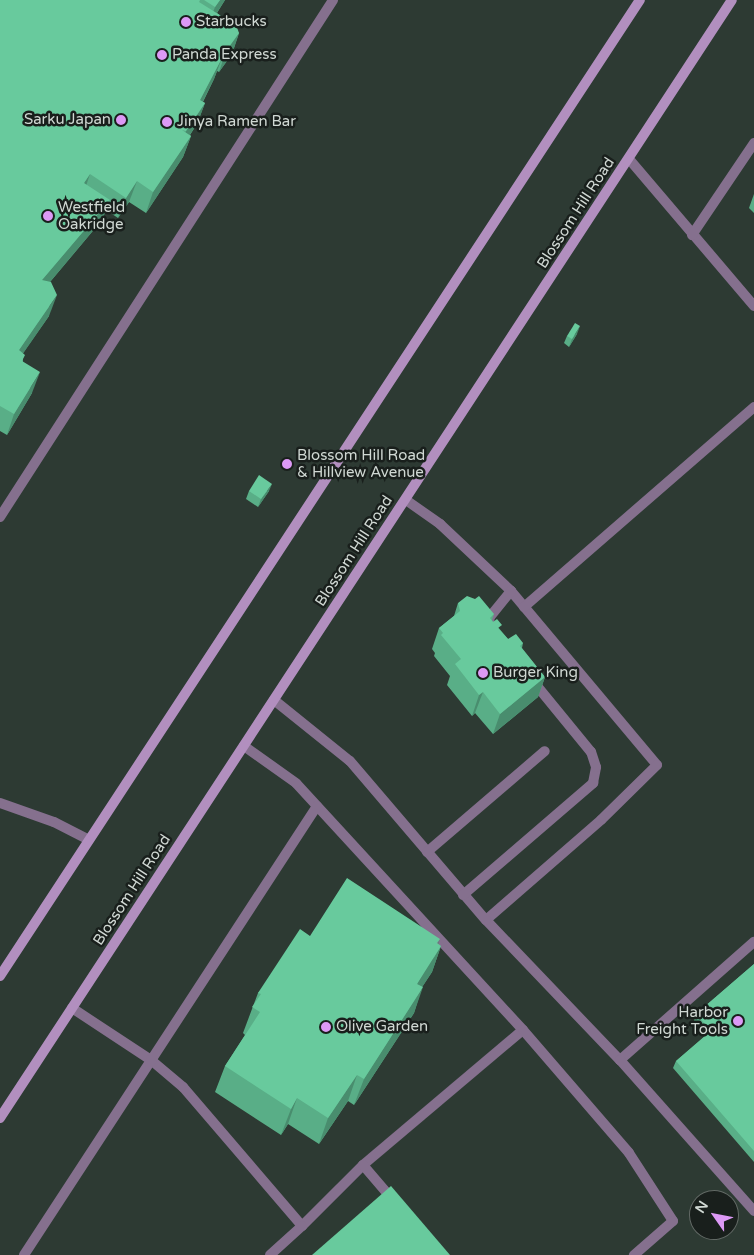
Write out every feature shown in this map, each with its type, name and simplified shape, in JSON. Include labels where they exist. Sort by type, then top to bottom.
[{"type":"main road","points":[[0,976],[640,0]]},
{"type":"main road","name":"Blossom Hill Road","points":[[0,1118],[732,0]]},
{"type":"lane","points":[[0,517],[333,0]]},
{"type":"lane","points":[[692,235],[754,143]]},
{"type":"lane","points":[[629,159],[754,306]]},
{"type":"lane","points":[[524,606],[754,406]]},
{"type":"lane","points":[[406,500],[440,524],[511,591],[658,765],[601,820],[486,920]]},
{"type":"lane","points":[[497,638],[491,630],[489,618],[511,591]]},
{"type":"lane","points":[[463,895],[593,782],[596,767],[590,752],[522,668]]},
{"type":"lane","points":[[274,700],[350,761],[463,895],[620,1060],[754,1211]]},
{"type":"lane","points":[[244,746],[296,783],[523,1030],[629,1153],[673,1221],[634,1255]]},
{"type":"lane","points":[[427,852],[544,751]]},
{"type":"lane","points":[[0,803],[54,822],[89,840]]},
{"type":"lane","points":[[24,1255],[317,806]]},
{"type":"lane","points":[[620,1060],[754,942]]},
{"type":"lane","points":[[72,1008],[151,1060],[183,1087],[302,1226]]},
{"type":"lane","points":[[270,1255],[363,1165],[523,1030]]},
{"type":"lane","points":[[363,1165],[398,1206]]},
{"type":"building","name":"Westfield Oakridge","points":[[0,0],[200,0],[199,2],[223,17],[234,19],[239,33],[226,51],[222,49],[218,56],[222,58],[200,100],[205,103],[186,131],[182,130],[191,136],[153,192],[137,181],[126,198],[90,174],[84,183],[110,200],[42,280],[51,282],[57,295],[19,350],[25,355],[22,361],[40,372],[14,414],[0,406]]},
{"type":"building","points":[[204,0],[220,0],[215,7]]},
{"type":"building","points":[[575,323],[580,326],[572,339],[567,336]]},
{"type":"building","points":[[259,475],[272,484],[261,499],[249,491]]},
{"type":"building","name":"Burger King","points":[[467,596],[475,599],[479,596],[494,614],[490,618],[493,622],[497,619],[502,625],[498,628],[508,639],[516,634],[523,643],[520,646],[545,677],[500,714],[483,692],[479,695],[455,664],[461,659],[441,635],[443,633],[439,628],[460,611],[458,603]]},
{"type":"building","name":"Olive Garden","points":[[347,878],[440,939],[437,943],[441,946],[417,984],[423,987],[364,1079],[357,1075],[328,1118],[297,1098],[291,1109],[225,1066],[260,1012],[252,1007],[261,994],[258,993],[300,929],[310,936]]},
{"type":"building","points":[[754,964],[754,1151],[676,1061],[711,1031],[696,1014]]},
{"type":"building","points":[[391,1186],[450,1255],[312,1255]]},
{"type":"place","name":"Starbucks","points":[[186,22]]},
{"type":"place","name":"Panda Express","points":[[162,55]]},
{"type":"place","name":"Sarku Japan","points":[[121,120]]},
{"type":"place","name":"Jinya Ramen Bar","points":[[167,122]]},
{"type":"place","name":"Westfield Oakridge","points":[[48,216]]},
{"type":"place","name":"Blossom Hill Road & Hillview Avenue","points":[[287,464]]},
{"type":"place","name":"Burger King","points":[[483,673]]},
{"type":"place","name":"Harbor Freight Tools","points":[[738,1021]]},
{"type":"place","name":"Olive Garden","points":[[326,1027]]}]
